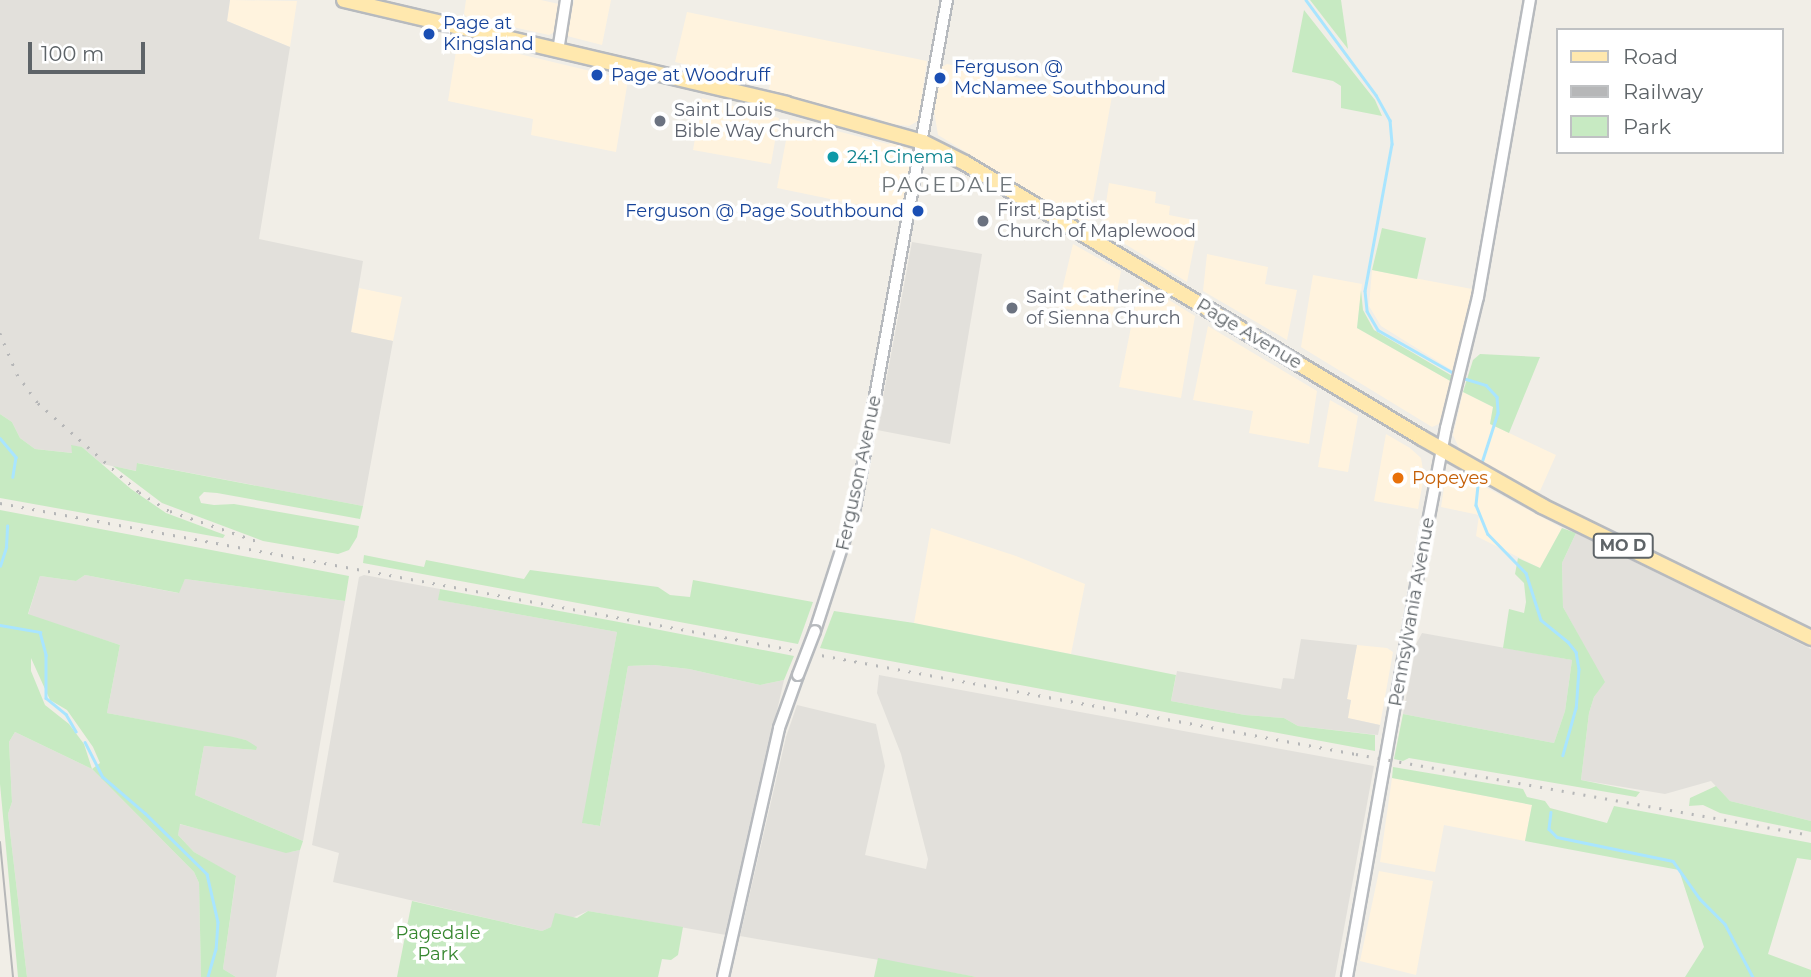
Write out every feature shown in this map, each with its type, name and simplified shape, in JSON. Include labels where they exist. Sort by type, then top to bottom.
[{"type":"main road","name":"Page Avenue","points":[[344,0],[848,120],[923,142],[965,163],[1442,449],[1542,506],[1811,638]]},
{"type":"street","points":[[558,51],[566,0]]},
{"type":"street","name":"Ferguson Avenue","points":[[723,977],[779,728],[815,631],[855,507],[947,0]]},
{"type":"street","name":"Pennsylvania Avenue","points":[[1346,977],[1442,449],[1479,297],[1495,186],[1530,0]]},
{"type":"shaded area","points":[[0,0],[230,0],[227,21],[290,47],[259,239],[363,261],[351,332],[393,341],[363,506],[138,463],[137,471],[102,464],[82,447],[71,446],[73,453],[35,449],[20,438],[12,422],[0,414]]},
{"type":"shaded area","points":[[230,0],[297,1],[290,47],[227,21]]},
{"type":"shaded area","points":[[466,0],[541,0],[559,4],[555,32],[549,35],[467,17],[464,14]]},
{"type":"shaded area","points":[[574,0],[611,0],[602,45],[567,36]]},
{"type":"shaded area","points":[[687,12],[927,61],[918,121],[909,126],[891,124],[874,117],[793,100],[769,89],[770,85],[675,62]]},
{"type":"shaded area","points":[[465,41],[628,80],[616,152],[531,135],[533,119],[448,101],[457,45]]},
{"type":"shaded area","points":[[947,64],[1112,96],[1089,223],[1082,223],[938,135],[934,111],[942,67]]},
{"type":"shaded area","points":[[702,98],[779,118],[771,164],[693,150]]},
{"type":"shaded area","points":[[790,119],[888,144],[893,142],[909,149],[911,163],[903,214],[777,188]]},
{"type":"shaded area","points":[[1109,183],[1156,192],[1155,203],[1170,206],[1169,215],[1199,221],[1187,282],[1102,230]]},
{"type":"shaded area","points":[[912,242],[982,254],[950,444],[877,430]]},
{"type":"shaded area","points":[[1073,244],[1121,271],[1112,318],[1058,307]]},
{"type":"shaded area","points":[[1207,254],[1268,267],[1265,284],[1297,290],[1287,340],[1203,291]]},
{"type":"shaded area","points":[[1372,270],[1472,289],[1455,372],[1381,326],[1369,306]]},
{"type":"shaded area","points":[[1313,275],[1362,284],[1357,328],[1452,382],[1439,424],[1432,427],[1301,347]]},
{"type":"shaded area","points":[[1140,282],[1195,316],[1181,398],[1119,387]]},
{"type":"shaded area","points":[[359,288],[402,297],[393,341],[351,333]]},
{"type":"shaded area","points":[[1208,326],[1317,391],[1309,444],[1249,433],[1253,411],[1193,400]]},
{"type":"shaded area","points":[[1463,392],[1493,407],[1490,424],[1556,455],[1540,491],[1531,490],[1459,448],[1453,435]]},
{"type":"shaded area","points":[[1330,400],[1358,416],[1348,472],[1318,467]]},
{"type":"shaded area","points":[[1386,434],[1421,458],[1424,476],[1418,509],[1374,501]]},
{"type":"shaded area","points":[[1452,473],[1465,476],[1562,528],[1540,568],[1476,536],[1479,515],[1441,507],[1445,481]]},
{"type":"shaded area","points":[[931,528],[1016,556],[1085,584],[1071,654],[914,623]]},
{"type":"shaded area","points":[[1576,533],[1811,649],[1811,821],[1730,801],[1711,781],[1665,794],[1581,780],[1589,713],[1594,697],[1604,682],[1563,607],[1562,563]]},
{"type":"shaded area","points":[[85,575],[178,593],[185,579],[345,601],[303,841],[195,795],[204,746],[256,750],[246,740],[107,713],[120,645],[28,615],[40,576],[76,581]]},
{"type":"shaded area","points":[[364,575],[440,589],[439,600],[617,632],[583,823],[600,826],[628,666],[654,665],[689,669],[760,685],[784,680],[726,935],[588,911],[542,931],[333,882],[339,853],[312,845],[359,577]]},
{"type":"shaded area","points":[[1422,633],[1572,660],[1565,711],[1554,743],[1403,714],[1416,644]]},
{"type":"shaded area","points":[[1301,639],[1357,645],[1347,699],[1351,700],[1348,718],[1380,725],[1378,735],[1298,726],[1284,718],[1245,715],[1171,701],[1177,671],[1281,689],[1283,678],[1294,679]]},
{"type":"shaded area","points":[[1357,645],[1387,648],[1393,652],[1380,725],[1347,718],[1351,701],[1347,699]]},
{"type":"shaded area","points":[[879,675],[1374,766],[1335,977],[977,977],[740,936],[786,737],[797,705],[876,724],[885,766],[865,855],[926,869],[928,859],[901,754],[877,693]]},
{"type":"shaded area","points":[[15,732],[92,769],[194,872],[199,883],[201,977],[27,977],[8,814],[12,802],[9,742]]},
{"type":"shaded area","points":[[1392,778],[1532,805],[1525,841],[1444,825],[1435,872],[1380,862]]},
{"type":"shaded area","points":[[179,824],[291,852],[300,850],[276,977],[236,977],[223,969],[236,877],[194,852],[178,835]]},
{"type":"shaded area","points":[[1379,871],[1433,881],[1416,975],[1360,961]]},
{"type":"green space","points":[[1310,0],[1341,0],[1348,49]]},
{"type":"green space","points":[[1304,10],[1375,100],[1382,116],[1341,108],[1341,86],[1333,81],[1292,72]]},
{"type":"green space","points":[[1382,228],[1426,238],[1417,279],[1372,270]]},
{"type":"green space","points":[[1361,290],[1363,310],[1374,330],[1454,377],[1452,382],[1357,328]]},
{"type":"green space","points":[[1480,354],[1540,357],[1509,433],[1490,424],[1493,407],[1463,392],[1473,360]]},
{"type":"green space","points":[[0,414],[12,422],[20,438],[35,449],[72,453],[71,445],[82,447],[131,489],[166,513],[225,535],[223,538],[0,498]]},
{"type":"green space","points":[[137,463],[363,506],[360,519],[217,493],[204,492],[199,497],[201,503],[234,504],[359,526],[357,537],[349,550],[338,554],[263,541],[162,503],[113,466],[136,471]]},
{"type":"green space","points":[[0,510],[349,576],[345,601],[185,579],[179,593],[85,575],[76,581],[40,576],[28,614],[120,645],[107,713],[229,736],[246,740],[257,747],[256,750],[204,746],[195,795],[303,841],[300,850],[286,853],[180,824],[178,835],[194,852],[236,876],[223,969],[236,977],[201,977],[199,883],[194,872],[92,769],[15,732],[9,742],[12,802],[8,814],[27,977],[18,977],[0,784]],"holes":[[[31,658],[50,700],[67,710],[93,747],[100,763],[92,769],[84,744],[69,724],[45,705],[31,671]]]},
{"type":"green space","points":[[1562,528],[1576,533],[1562,563],[1563,607],[1605,682],[1594,697],[1589,713],[1581,780],[1640,792],[1636,797],[1409,758],[1403,761],[1394,759],[1403,714],[1554,743],[1565,711],[1572,660],[1503,648],[1509,609],[1524,613],[1526,602],[1524,583],[1515,574],[1518,558],[1540,568]]},
{"type":"green space","points":[[364,555],[424,567],[426,560],[524,579],[530,570],[658,587],[670,595],[690,597],[693,580],[813,602],[798,644],[363,563]]},
{"type":"green space","points":[[440,589],[794,656],[784,680],[760,685],[689,669],[654,665],[628,666],[600,826],[582,823],[617,632],[438,600]]},
{"type":"green space","points":[[834,611],[914,623],[1176,675],[1171,701],[1245,715],[1284,718],[1298,726],[1375,735],[1375,751],[820,648]]},
{"type":"green space","points":[[1393,767],[1523,789],[1527,797],[1545,801],[1550,808],[1607,823],[1614,806],[1811,843],[1811,860],[1797,858],[1768,954],[1811,970],[1811,977],[1685,977],[1704,947],[1679,870],[1525,841],[1532,805],[1392,778]]},
{"type":"green space","points":[[1716,786],[1730,801],[1811,821],[1811,832],[1720,813],[1703,805],[1689,806],[1690,798]]},
{"type":"green space","name":"Pagedale Park","points":[[412,901],[542,931],[551,927],[555,913],[577,918],[588,911],[683,927],[678,955],[671,960],[662,959],[658,977],[397,977]]},
{"type":"green space","points":[[878,958],[908,964],[977,977],[874,977]]},
{"type":"waterway","points":[[1306,0],[1376,95],[1390,120],[1392,144],[1365,291],[1367,311],[1378,330],[1457,375]]},
{"type":"waterway","points":[[1463,378],[1486,385],[1497,397],[1498,413],[1481,466]]},
{"type":"waterway","points":[[0,438],[16,457],[13,477]]},
{"type":"waterway","points":[[1479,476],[1476,505],[1488,534],[1526,573],[1541,620],[1576,652],[1579,669],[1576,708],[1563,755]]},
{"type":"waterway","points":[[0,566],[6,547],[7,526]]},
{"type":"waterway","points":[[0,625],[40,632],[46,655],[46,698],[66,714],[76,731]]},
{"type":"waterway","points":[[85,742],[103,777],[145,813],[207,874],[218,922],[216,949],[208,977]]},
{"type":"waterway","points":[[1551,812],[1549,829],[1557,837],[1673,861],[1700,899],[1725,924],[1753,977]]},
{"type":"tram line","points":[[0,842],[13,977]]},
{"type":"railway","points":[[0,333],[17,374],[38,403],[139,492],[170,511],[256,541]]},
{"type":"railway","points":[[0,503],[1356,754],[1811,835]]},
{"type":"place","name":"Page at Kingsland","points":[[429,34]]},
{"type":"place","name":"Page at Woodruff","points":[[597,75]]},
{"type":"place","name":"Ferguson @ McNamee Southbound","points":[[940,78]]},
{"type":"place","name":"Saint Louis Bible Way Church","points":[[660,121]]},
{"type":"place","name":"24:1 Cinema","points":[[833,157]]},
{"type":"place","name":"Ferguson @ Page Southbound","points":[[918,211]]},
{"type":"place","name":"First Baptist Church of Maplewood","points":[[983,221]]},
{"type":"place","name":"Saint Catherine of Sienna Church","points":[[1012,308]]},
{"type":"place","name":"Popeyes","points":[[1398,478]]},
{"type":"district","name":"PAGEDALE","points":[[948,185]]}]
